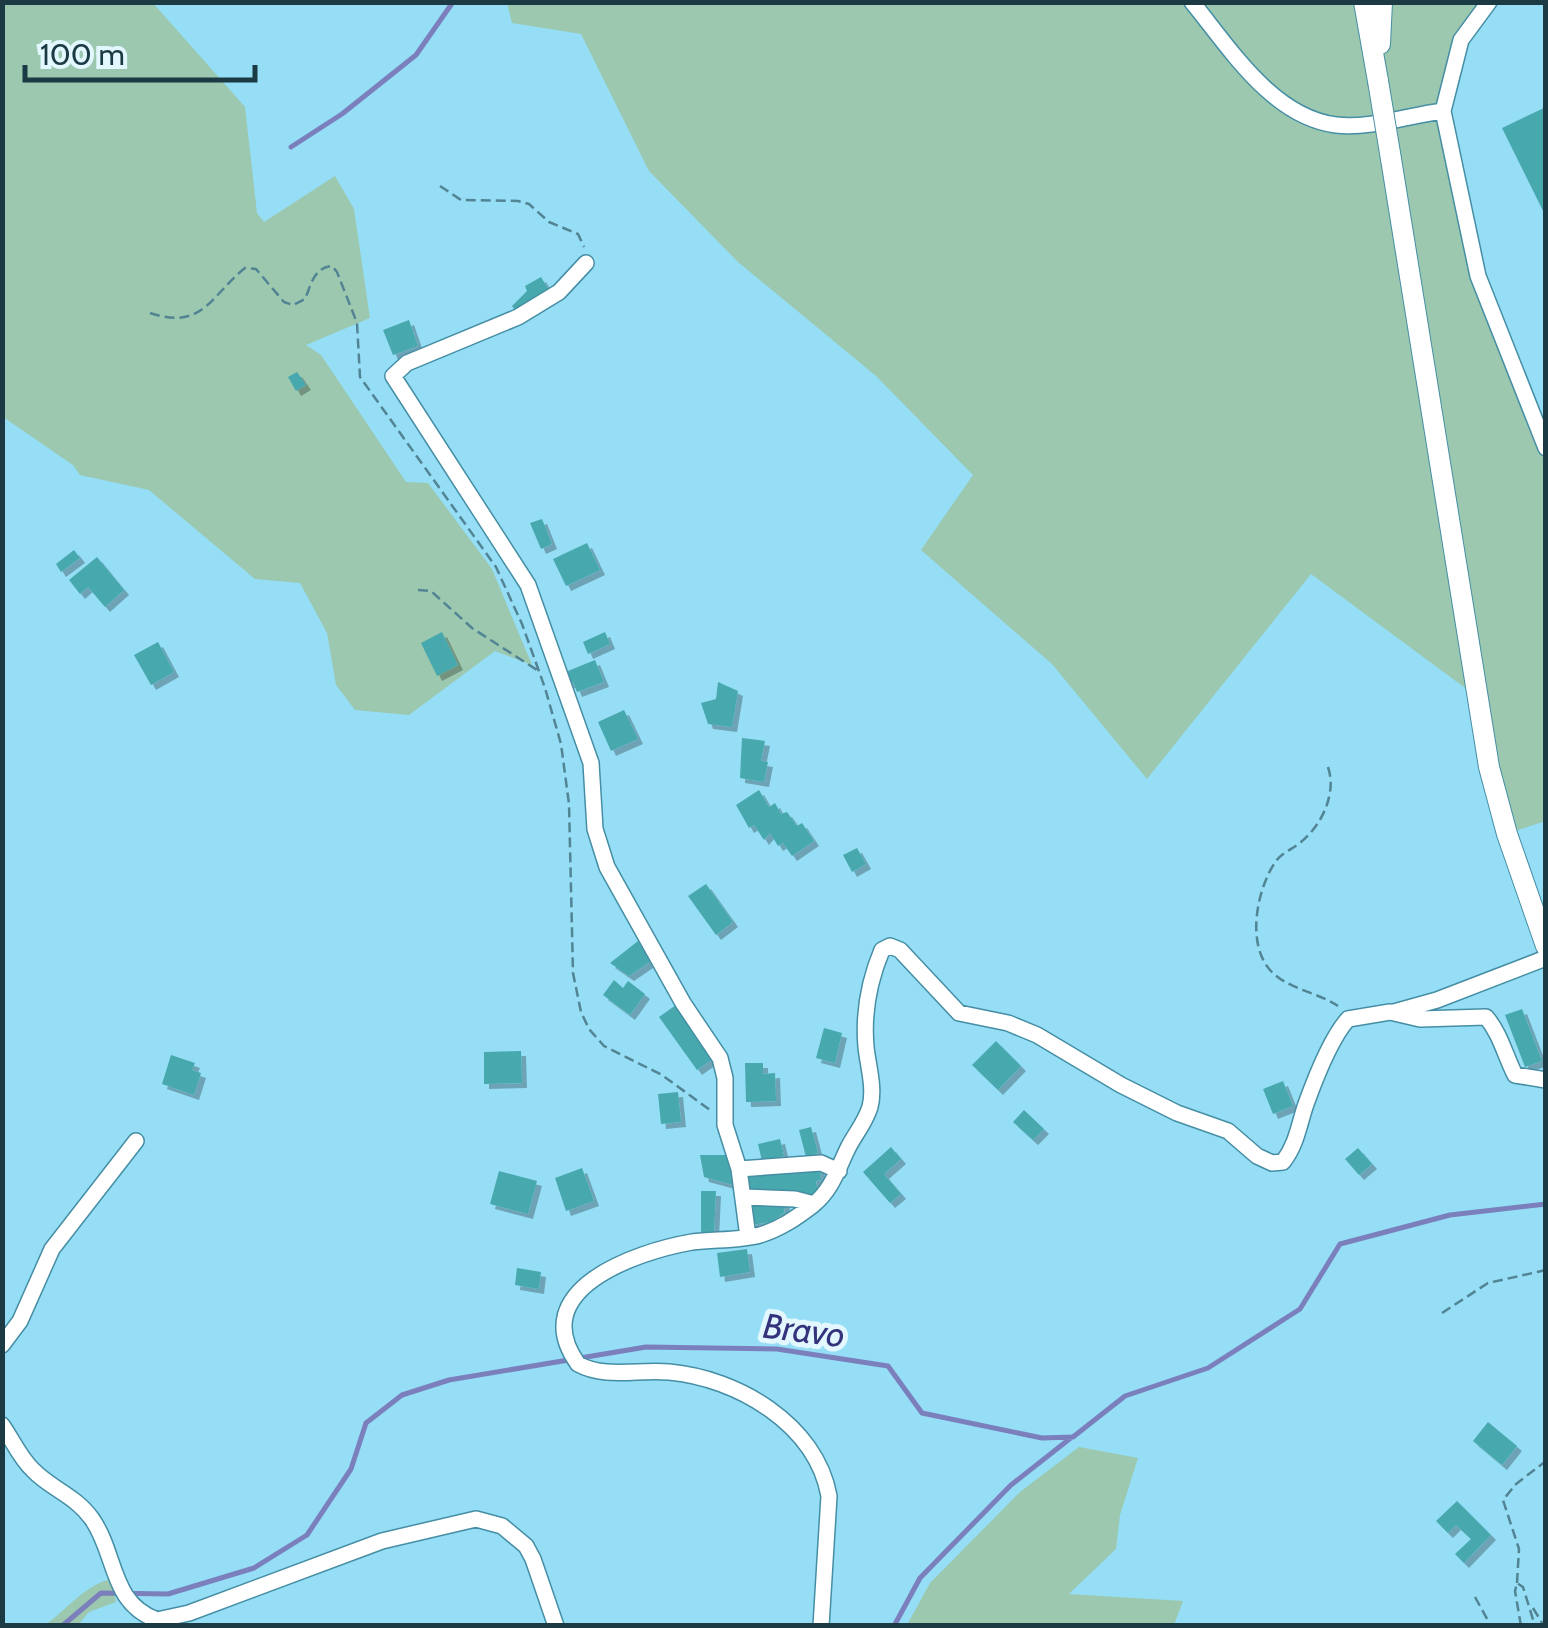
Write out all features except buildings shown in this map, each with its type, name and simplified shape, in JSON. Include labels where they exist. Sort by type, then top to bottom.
[{"type":"main road","points":[[1364,2],[1489,766],[1507,834],[1546,946]]},
{"type":"main road","points":[[1378,81],[1382,2]]},
{"type":"street","points":[[1192,2],[1273,96],[1306,114],[1335,125],[1443,110]]},
{"type":"street","points":[[1490,2],[1461,40],[1443,110],[1478,276],[1546,448]]},
{"type":"street","points":[[586,263],[560,292],[518,317],[407,363],[393,376],[528,586],[591,763],[594,829],[600,849],[636,922],[720,1058],[725,1078],[725,1125],[745,1197],[748,1237]]},
{"type":"street","points":[[821,1626],[829,1496],[817,1460],[789,1426],[751,1396],[721,1382],[667,1372],[602,1372],[574,1358],[565,1342],[562,1318],[578,1293],[616,1266],[668,1248],[748,1237],[782,1227],[814,1204],[839,1171],[871,1104],[865,1016],[882,950],[890,946],[900,950],[959,1013],[1008,1023],[1037,1034],[1121,1085],[1177,1113],[1228,1130],[1272,1164],[1283,1162],[1291,1152],[1331,1043],[1348,1019],[1416,1007],[1546,958]]},
{"type":"street","points":[[1390,1012],[1430,1020],[1486,1016],[1497,1028],[1515,1075],[1546,1080]]},
{"type":"street","points":[[2,1345],[20,1321],[52,1249],[136,1141]]},
{"type":"street","points":[[739,1170],[821,1163],[839,1171]]},
{"type":"street","points":[[745,1197],[796,1199],[814,1204]]},
{"type":"street","points":[[2,1424],[32,1469],[59,1487],[92,1519],[126,1598],[157,1620],[186,1621],[382,1541],[476,1519],[502,1526],[526,1546],[556,1626]]},
{"type":"path","points":[[440,186],[461,200],[530,204],[549,222],[578,234],[586,249],[586,263]]},
{"type":"path","points":[[150,313],[171,320],[196,312],[219,297],[245,268],[256,269],[284,302],[293,306],[306,299],[316,274],[324,267],[332,266],[342,279],[357,322],[360,376],[369,394],[385,410],[496,568],[538,670],[561,744],[569,804],[573,973],[581,1012],[604,1046],[678,1085],[725,1125]]},
{"type":"path","points":[[418,590],[431,592],[472,628],[538,670]]},
{"type":"path","points":[[1328,768],[1332,792],[1311,832],[1282,854],[1268,876],[1259,906],[1257,942],[1270,970],[1284,981],[1324,996],[1348,1019]]},
{"type":"path","points":[[1442,1313],[1488,1284],[1546,1270]]},
{"type":"path","points":[[1521,1626],[1515,1591],[1519,1550],[1503,1500],[1516,1484],[1546,1461]]},
{"type":"path","points":[[1517,1583],[1523,1587],[1536,1626]]},
{"type":"path","points":[[1474,1597],[1491,1626]]},
{"type":"path","points":[[1529,1603],[1544,1626]]},
{"type":"green space","points":[[3,3],[153,3],[245,107],[257,213],[264,222],[335,176],[354,209],[370,318],[306,345],[321,355],[406,482],[428,483],[492,569],[532,665],[495,651],[409,715],[355,710],[336,685],[327,633],[300,583],[255,579],[149,490],[80,475],[73,465],[3,417]]},
{"type":"green space","points":[[507,3],[1489,3],[1461,40],[1443,111],[1478,276],[1545,448],[1545,821],[1507,834],[1476,696],[1311,574],[1147,779],[1052,664],[921,550],[973,475],[876,376],[738,262],[649,171],[581,34],[512,23]]},
{"type":"green space","points":[[1079,1447],[1138,1458],[1120,1515],[1116,1549],[1069,1594],[1183,1601],[1174,1625],[907,1625],[930,1583],[1020,1492]]},
{"type":"green space","points":[[112,1579],[116,1602],[89,1612],[78,1625],[44,1626],[85,1592]]},
{"type":"waterway","points":[[291,147],[342,114],[416,55],[453,2]]},
{"type":"waterway","name":"Bravo","points":[[62,1626],[101,1593],[168,1594],[254,1568],[307,1535],[351,1469],[366,1423],[402,1395],[449,1380],[646,1347],[777,1349],[888,1366],[922,1413],[1042,1438],[1073,1437],[1125,1396],[1208,1368],[1300,1309],[1340,1244],[1450,1215],[1546,1204]]},
{"type":"waterway","points":[[894,1626],[920,1578],[1011,1485],[1072,1437]]}]
